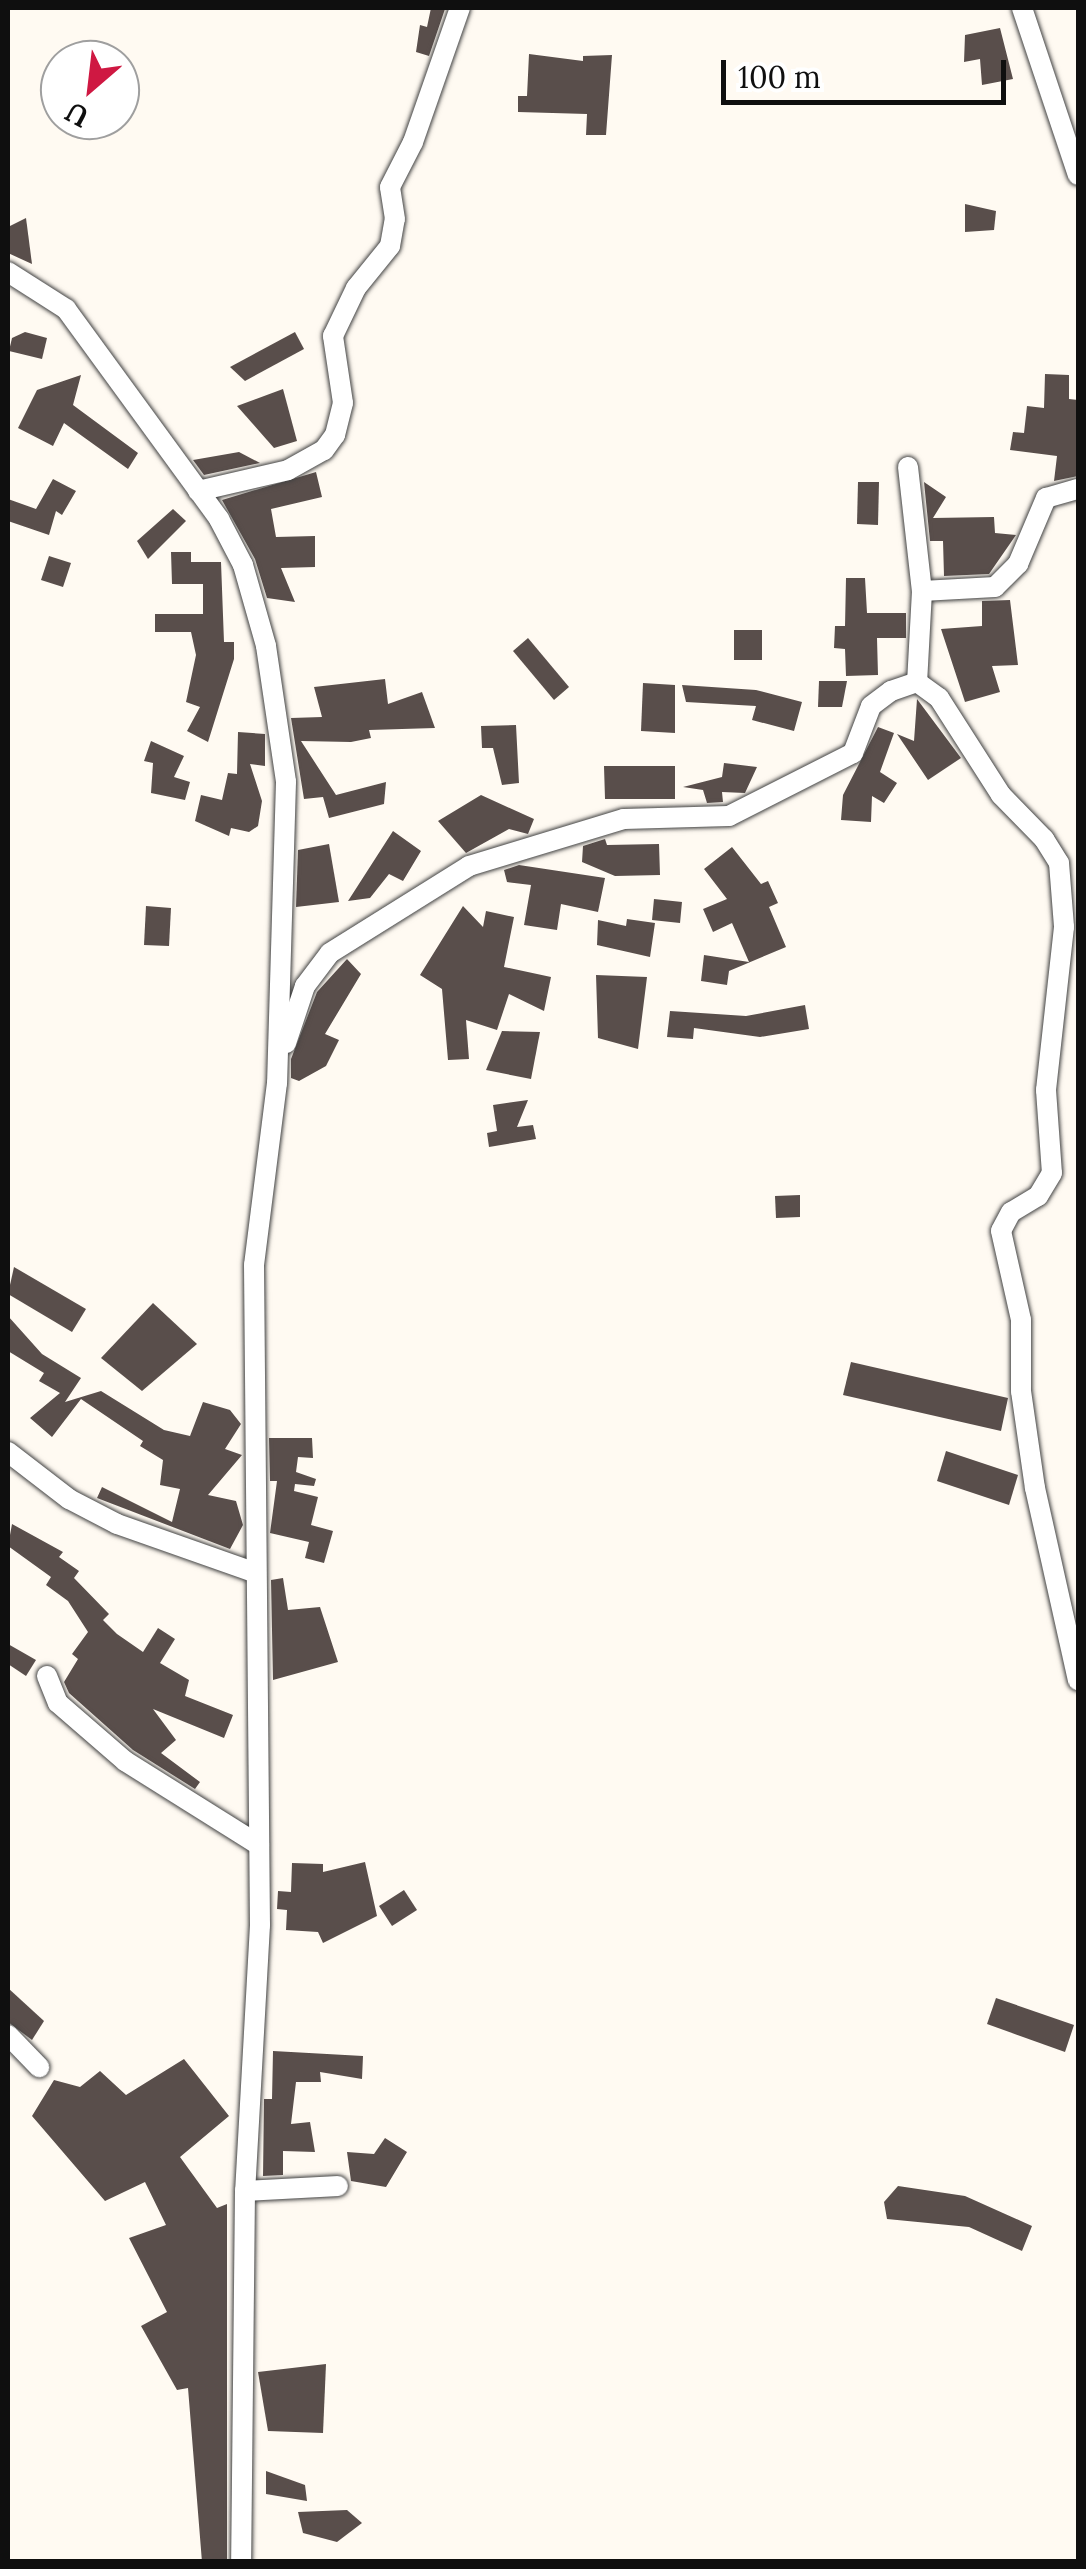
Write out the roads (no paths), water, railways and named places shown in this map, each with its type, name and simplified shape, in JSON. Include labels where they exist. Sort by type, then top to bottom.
[{"type":"street","points":[[198,490],[288,470],[324,450],[335,434],[343,402],[333,336],[356,288],[390,246],[395,219],[390,187],[414,142],[460,8]]},
{"type":"street","points":[[1022,8],[1078,175]]},
{"type":"street","points":[[8,272],[66,309],[198,490],[243,565],[266,646],[286,782],[277,1084],[254,1266],[259,1845],[245,2190],[241,2562]]},
{"type":"street","points":[[908,467],[922,592],[917,682]]},
{"type":"street","points":[[922,592],[996,587],[1018,564],[1046,498],[1078,490]]},
{"type":"street","points":[[277,1084],[304,986],[330,953],[375,922],[469,866],[571,832],[656,815],[729,816],[852,752],[871,706],[917,682]]},
{"type":"street","points":[[917,682],[939,698],[1000,795],[1044,838],[1059,864],[1064,927],[1046,1090],[1052,1174],[1038,1196],[1011,1212],[1001,1231],[1021,1320],[1021,1391],[1035,1488],[1078,1680]]},
{"type":"street","points":[[8,1452],[69,1500],[117,1524],[256,1573]]},
{"type":"street","points":[[46,1676],[58,1703],[125,1761],[259,1845]]},
{"type":"street","points":[[8,2035],[39,2067]]},
{"type":"street","points":[[245,2190],[338,2186]]}]
